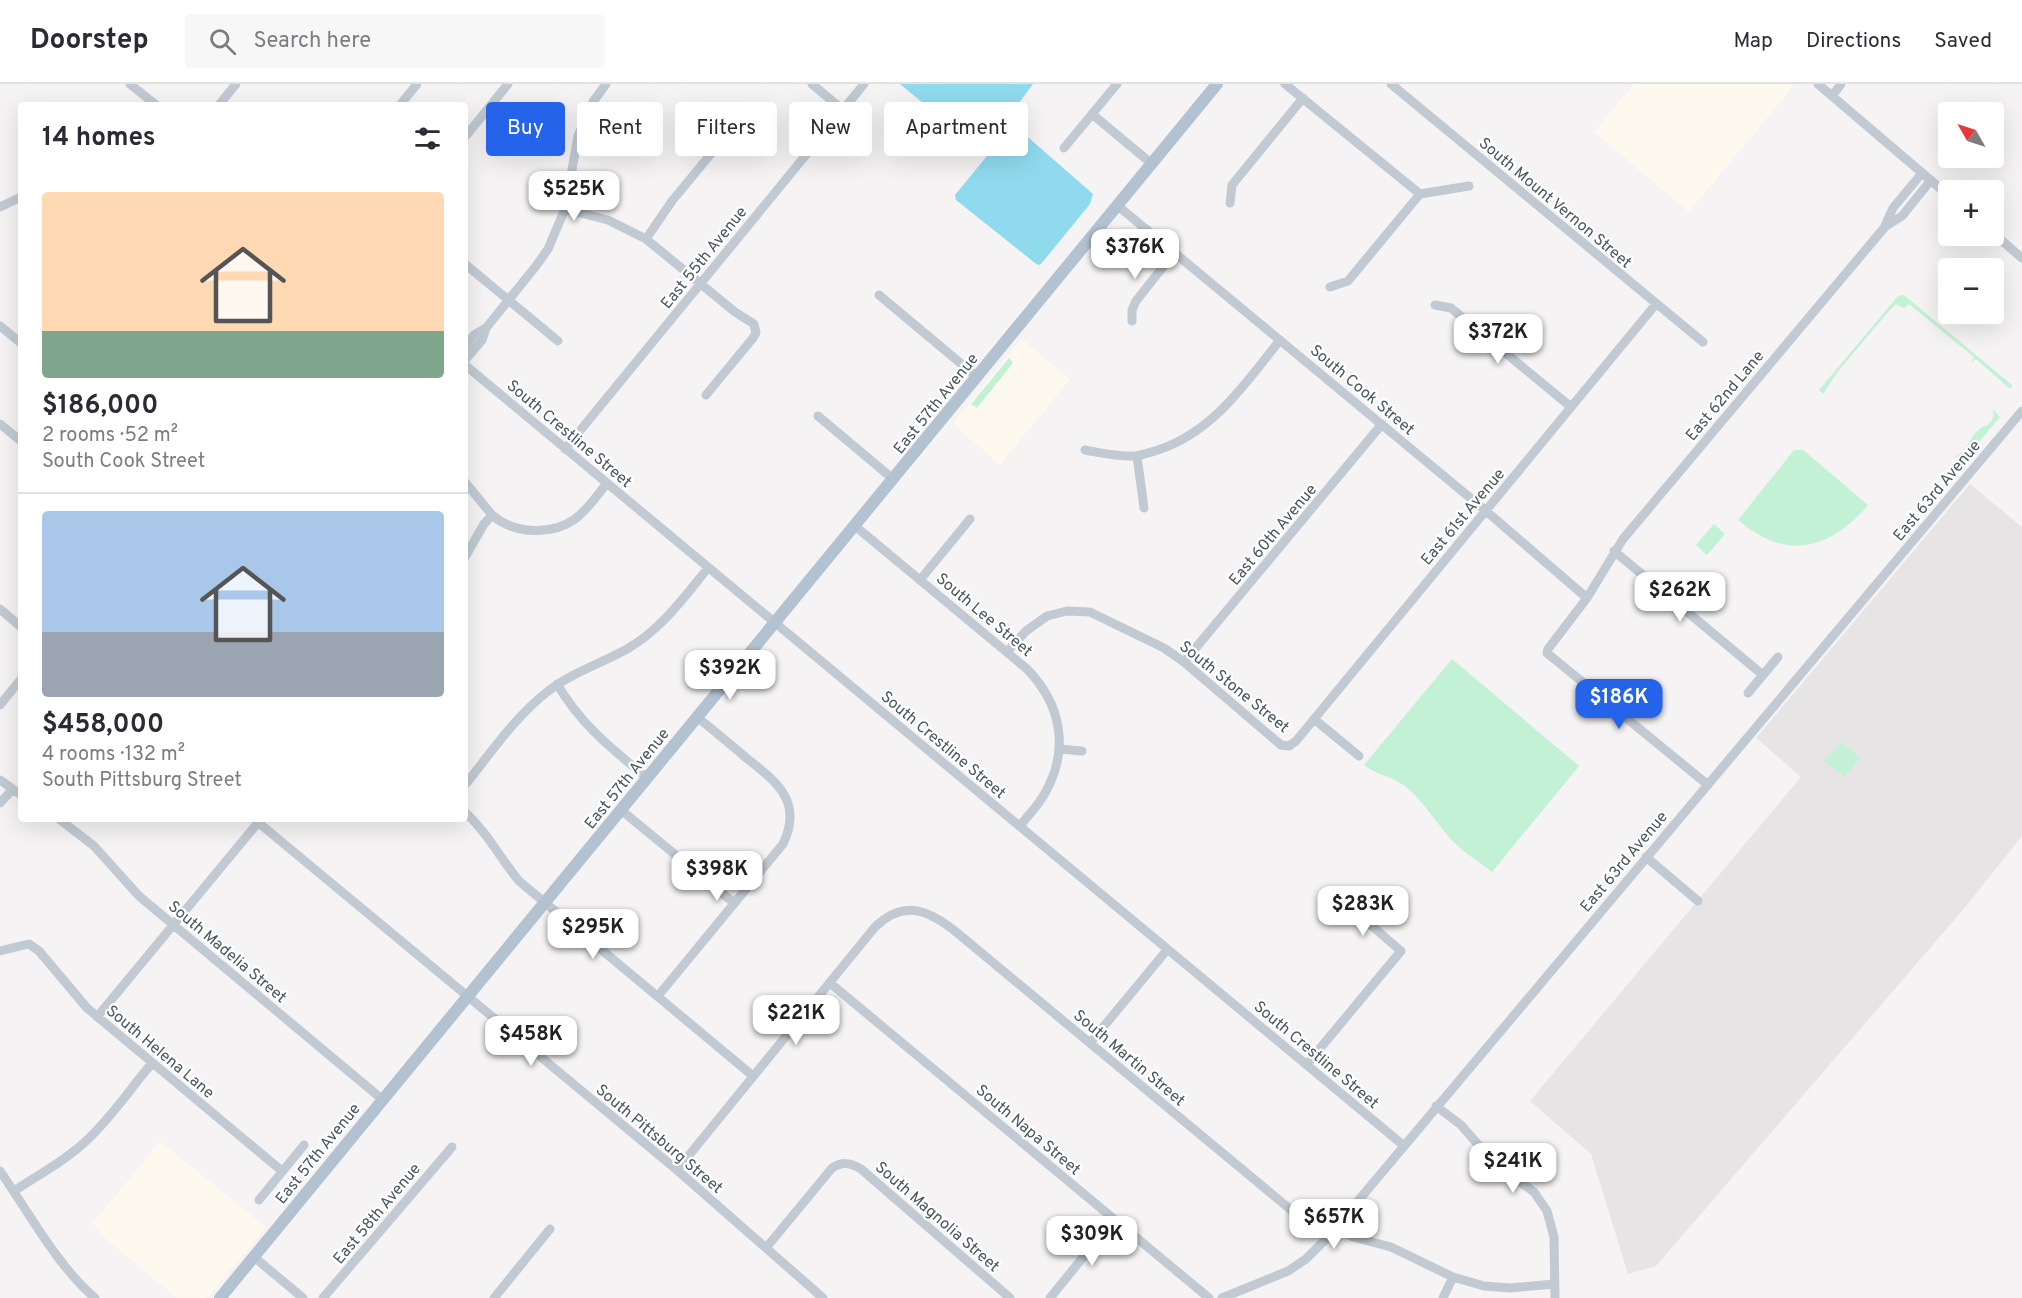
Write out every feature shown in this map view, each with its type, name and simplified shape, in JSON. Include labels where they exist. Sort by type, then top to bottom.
[{"type":"main road","name":"East 57th Avenue","points":[[220,1298],[1217,84]]},
{"type":"street","points":[[130,84],[152,102]]},
{"type":"street","points":[[221,102],[236,84]]},
{"type":"street","points":[[402,102],[417,84]]},
{"type":"street","points":[[468,133],[508,84]]},
{"type":"street","points":[[468,356],[482,340],[486,328],[548,249],[565,209],[578,136],[593,102],[606,84]]},
{"type":"street","points":[[812,84],[833,102]]},
{"type":"street","name":"East 55th Avenue","points":[[849,102],[864,84]]},
{"type":"street","points":[[1064,148],[1117,84]]},
{"type":"street","points":[[1285,84],[1420,194]]},
{"type":"street","name":"South Mount Vernon Street","points":[[1391,84],[1703,342]]},
{"type":"street","points":[[1818,84],[1938,186]]},
{"type":"street","points":[[1832,96],[1841,84]]},
{"type":"street","points":[[1230,203],[1232,185],[1303,98]]},
{"type":"street","points":[[1092,114],[1152,164]]},
{"type":"street","points":[[646,239],[672,201],[709,156]]},
{"type":"street","name":"East 55th Avenue","points":[[565,449],[805,156]]},
{"type":"street","name":"East 62nd Lane","points":[[1708,785],[1547,653],[1553,640],[1587,598],[1614,551],[1884,228],[1893,208],[1922,173]]},
{"type":"street","name":"East 62nd Lane","points":[[1884,228],[1902,216],[1931,180]]},
{"type":"street","points":[[1330,287],[1348,281],[1420,194],[1469,186]]},
{"type":"street","points":[[0,207],[18,198]]},
{"type":"street","name":"South Cook Street","points":[[1118,206],[1382,424],[1587,598]]},
{"type":"street","points":[[565,209],[608,220],[646,239],[735,312],[749,320],[756,328],[753,338],[706,395]]},
{"type":"street","points":[[2004,241],[2020,252]]},
{"type":"street","points":[[1132,321],[1132,310],[1136,301],[1174,253]]},
{"type":"street","points":[[468,266],[558,341]]},
{"type":"street","points":[[879,296],[977,377]]},
{"type":"street","name":"East 61st Avenue","points":[[1289,746],[1656,304]]},
{"type":"street","points":[[1435,305],[1451,308],[1571,407]]},
{"type":"street","points":[[0,326],[18,341]]},
{"type":"street","points":[[468,341],[474,334],[486,328]]},
{"type":"street","points":[[1085,450],[1137,456],[1170,446],[1206,425],[1280,340]]},
{"type":"street","name":"South Crestline Street","points":[[468,368],[1403,1145]]},
{"type":"street","name":"East 63rd Avenue","points":[[1222,1298],[1288,1272],[1306,1259],[1326,1239],[2022,411]]},
{"type":"street","points":[[818,416],[893,478]]},
{"type":"street","points":[[0,424],[18,439]]},
{"type":"street","name":"East 60th Avenue","points":[[1185,662],[1382,424]]},
{"type":"street","points":[[1137,456],[1144,508]]},
{"type":"street","points":[[468,486],[492,515],[500,521],[522,529],[546,530],[557,528],[576,518],[606,484]]},
{"type":"street","points":[[468,552],[492,515]]},
{"type":"street","points":[[920,580],[970,519]]},
{"type":"street","name":"South Lee Street","points":[[855,526],[1007,652],[1034,676],[1046,693],[1055,715],[1060,749],[1057,766],[1048,789],[1020,826]]},
{"type":"street","points":[[1614,551],[1763,675]]},
{"type":"street","points":[[468,781],[518,721],[544,694],[557,684],[628,648],[646,636],[676,607],[708,568]]},
{"type":"street","points":[[0,609],[18,624]]},
{"type":"street","name":"South Stone Street","points":[[1007,652],[1026,631],[1047,616],[1067,611],[1090,612],[1164,648],[1185,662],[1281,745],[1289,746]]},
{"type":"street","points":[[1748,693],[1778,657]]},
{"type":"street","points":[[0,705],[18,683]]},
{"type":"street","points":[[557,684],[589,728],[647,778]]},
{"type":"street","points":[[658,996],[783,844],[789,829],[788,800],[775,782],[697,717]]},
{"type":"street","points":[[1314,718],[1359,756]]},
{"type":"street","points":[[1060,749],[1082,751]]},
{"type":"street","points":[[0,780],[18,793]]},
{"type":"street","points":[[0,803],[12,790]]},
{"type":"street","points":[[621,810],[734,903]]},
{"type":"street","points":[[468,815],[486,833],[519,881],[753,1076]]},
{"type":"street","name":"South Madelia Street","points":[[63,822],[94,846],[133,891],[383,1100]]},
{"type":"street","points":[[97,1017],[256,822]]},
{"type":"street","name":"South Pittsburg Street","points":[[260,822],[467,997],[677,1170],[823,1298]]},
{"type":"street","points":[[1646,857],[1698,901]]},
{"type":"street","points":[[1307,1064],[1401,951],[1352,911],[1334,904]]},
{"type":"street","name":"South Martin Street","points":[[830,983],[882,920],[898,912],[909,910],[938,917],[1326,1239]]},
{"type":"street","name":"South Helena Lane","points":[[0,951],[29,944],[39,951],[78,999],[97,1017],[282,1172]]},
{"type":"street","points":[[1090,1043],[1167,950]]},
{"type":"street","points":[[677,1170],[830,983]]},
{"type":"street","name":"South Napa Street","points":[[830,983],[1209,1298]]},
{"type":"street","points":[[14,1191],[85,1142],[152,1064]]},
{"type":"street","points":[[1436,1106],[1461,1125],[1495,1164],[1534,1192],[1547,1211],[1554,1237],[1555,1298]]},
{"type":"street","points":[[259,1200],[304,1145]]},
{"type":"street","name":"East 58th Avenue","points":[[323,1298],[452,1147]]},
{"type":"street","name":"South Magnolia Street","points":[[766,1248],[832,1168],[844,1163],[861,1169],[1010,1298]]},
{"type":"street","points":[[0,1171],[67,1269],[95,1298]]},
{"type":"street","points":[[1050,1298],[1114,1219]]},
{"type":"street","points":[[1335,1228],[1353,1238],[1391,1246],[1453,1277],[1484,1286],[1510,1288],[1554,1284]]},
{"type":"street","points":[[494,1298],[550,1229]]},
{"type":"street","points":[[254,1257],[303,1298]]},
{"type":"street","points":[[1443,1298],[1453,1277]]},
{"type":"shaded area","points":[[1634,84],[1795,84],[1689,212],[1594,132]]},
{"type":"shaded area","points":[[1021,339],[1070,379],[1000,465],[953,424]]},
{"type":"shaded area","points":[[1970,484],[2022,527],[2022,836],[1962,911],[1656,1266],[1628,1274],[1591,1154],[1530,1101],[1801,777],[1756,738]]},
{"type":"shaded area","points":[[160,1141],[266,1227],[207,1298],[177,1298],[108,1241],[93,1223]]},
{"type":"green space","points":[[1904,295],[2012,387],[2009,388],[1976,359],[1971,363],[1974,357],[1909,304],[1904,308],[1896,304],[1839,370],[1823,394],[1819,390],[1898,296]]},
{"type":"green space","points":[[1009,358],[1013,363],[977,408],[971,404]]},
{"type":"green space","points":[[1993,410],[2000,417],[1962,462],[1955,456],[1964,450],[1982,427],[1991,422]]},
{"type":"green space","points":[[1794,450],[1803,450],[1868,505],[1847,526],[1822,541],[1809,545],[1780,544],[1758,534],[1738,520]]},
{"type":"green space","points":[[1714,524],[1725,534],[1707,555],[1696,545]]},
{"type":"green space","points":[[1452,659],[1579,766],[1492,872],[1448,836],[1411,791],[1395,780],[1364,765]]},
{"type":"green space","points":[[1841,742],[1860,758],[1844,777],[1824,761]]},
{"type":"water","points":[[900,84],[1033,84],[1020,102],[922,102]]},
{"type":"water","points":[[1028,137],[1093,194],[1090,204],[1038,265],[956,200],[955,195],[987,156],[1028,156]]}]
